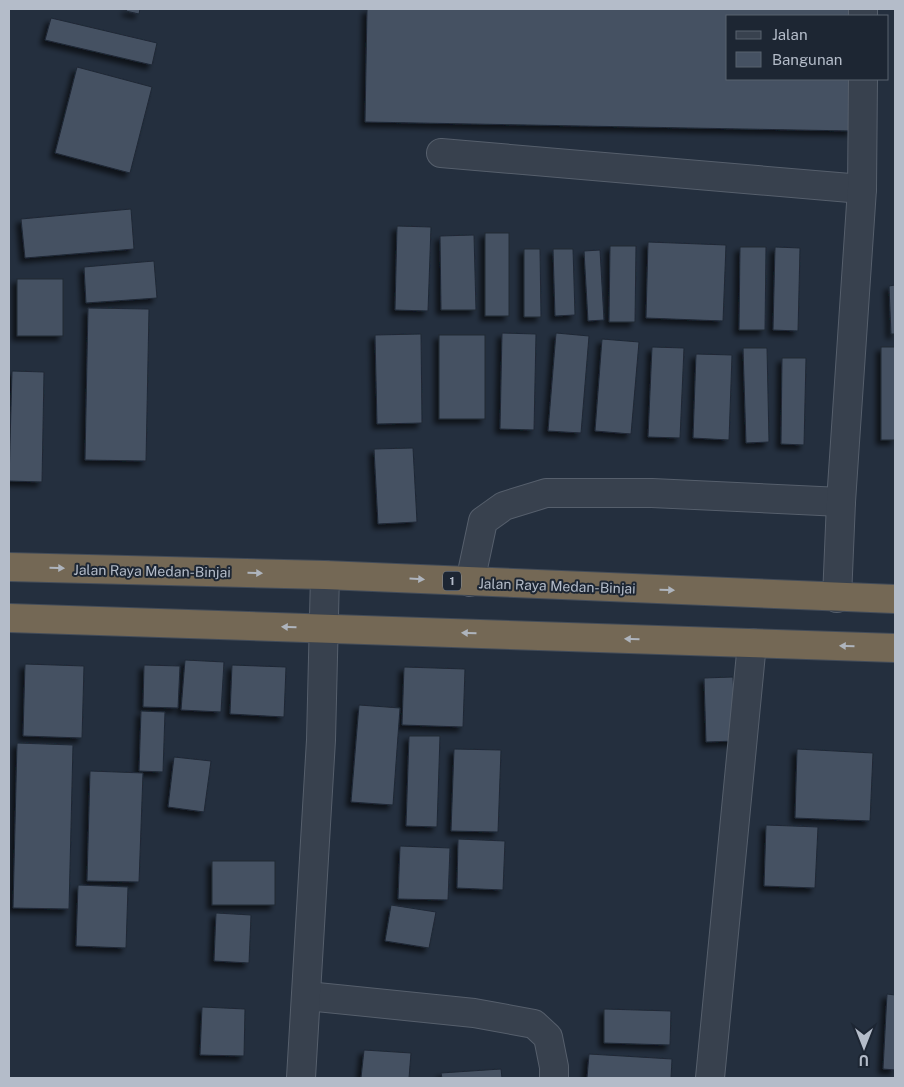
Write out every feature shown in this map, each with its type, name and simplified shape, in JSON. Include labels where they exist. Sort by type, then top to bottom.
[{"type":"highway","name":"Jalan Raya Medan-Binjai","points":[[9,567],[325,575],[836,598],[895,598]]},
{"type":"highway","points":[[9,618],[895,648]]},
{"type":"street","points":[[836,598],[862,189],[863,80]]},
{"type":"street","points":[[441,153],[862,189]]},
{"type":"street","points":[[470,582],[483,521],[504,506],[546,493],[652,493],[841,502]]},
{"type":"street","points":[[301,1078],[321,740],[325,575]]},
{"type":"street","points":[[710,1078],[752,643]]},
{"type":"street","points":[[307,996],[474,1013],[534,1024],[548,1037],[554,1067],[554,1078]]},
{"type":"building","points":[[127,9],[140,9],[139,14],[126,11]]},
{"type":"building","points":[[367,9],[854,9],[854,15],[726,15],[726,80],[853,80],[852,131],[365,122]]},
{"type":"building","points":[[51,18],[157,43],[152,65],[45,40]]},
{"type":"building","points":[[77,67],[152,87],[130,173],[55,153]]},
{"type":"building","points":[[131,209],[134,249],[25,258],[21,219]]},
{"type":"building","points":[[397,226],[431,227],[428,311],[395,310]]},
{"type":"building","points":[[485,233],[509,233],[509,316],[485,316]]},
{"type":"building","points":[[474,235],[476,310],[441,310],[440,236]]},
{"type":"building","points":[[648,242],[726,245],[723,321],[646,318]]},
{"type":"building","points":[[610,246],[636,246],[635,322],[609,322]]},
{"type":"building","points":[[740,247],[766,247],[765,330],[739,330]]},
{"type":"building","points":[[775,247],[800,248],[798,331],[773,330]]},
{"type":"building","points":[[524,249],[540,249],[541,317],[524,317]]},
{"type":"building","points":[[553,249],[573,249],[575,315],[555,316]]},
{"type":"building","points":[[600,250],[604,320],[588,321],[584,251]]},
{"type":"building","points":[[154,261],[157,298],[86,303],[84,267]]},
{"type":"building","points":[[17,279],[63,279],[63,336],[17,336]]},
{"type":"building","points":[[895,285],[895,334],[891,334],[889,286]]},
{"type":"building","points":[[88,308],[149,309],[146,461],[85,460]]},
{"type":"building","points":[[502,333],[536,334],[534,430],[500,429]]},
{"type":"building","points":[[556,333],[589,336],[581,433],[548,431]]},
{"type":"building","points":[[421,334],[422,423],[377,424],[375,335]]},
{"type":"building","points":[[439,335],[485,335],[485,419],[439,419]]},
{"type":"building","points":[[602,339],[639,342],[631,434],[595,431]]},
{"type":"building","points":[[652,347],[684,348],[680,438],[648,437]]},
{"type":"building","points":[[881,347],[895,347],[895,440],[881,440]]},
{"type":"building","points":[[743,348],[767,348],[769,442],[746,443]]},
{"type":"building","points":[[696,354],[732,355],[729,440],[693,438]]},
{"type":"building","points":[[782,358],[806,358],[804,445],[781,444]]},
{"type":"building","points":[[12,371],[44,372],[42,482],[9,481]]},
{"type":"building","points":[[413,448],[417,522],[378,524],[374,449]]},
{"type":"building","points":[[185,660],[224,662],[221,712],[181,710]]},
{"type":"building","points":[[25,664],[84,666],[82,738],[23,736]]},
{"type":"building","points":[[144,665],[180,666],[178,708],[143,707]]},
{"type":"building","points":[[232,665],[286,667],[284,717],[230,714]]},
{"type":"building","points":[[404,667],[465,669],[463,727],[402,725]]},
{"type":"building","points":[[733,677],[736,741],[706,742],[704,678]]},
{"type":"building","points":[[359,705],[400,708],[393,805],[351,802]]},
{"type":"building","points":[[141,711],[165,712],[163,772],[139,771]]},
{"type":"building","points":[[409,736],[440,736],[437,827],[406,826]]},
{"type":"building","points":[[17,743],[73,745],[69,909],[13,908]]},
{"type":"building","points":[[454,749],[501,750],[498,832],[451,831]]},
{"type":"building","points":[[797,749],[873,753],[870,821],[795,818]]},
{"type":"building","points":[[174,757],[211,761],[204,812],[168,807]]},
{"type":"building","points":[[90,771],[143,773],[139,882],[87,881]]},
{"type":"building","points":[[766,825],[818,827],[815,888],[764,886]]},
{"type":"building","points":[[458,839],[505,841],[503,890],[457,888]]},
{"type":"building","points":[[400,846],[450,848],[448,900],[398,899]]},
{"type":"building","points":[[212,861],[275,861],[275,905],[212,905]]},
{"type":"building","points":[[78,885],[128,887],[126,948],[76,946]]},
{"type":"building","points":[[391,905],[436,912],[429,948],[385,941]]},
{"type":"building","points":[[216,913],[251,915],[249,963],[214,961]]},
{"type":"building","points":[[887,994],[895,995],[895,1070],[883,1069]]},
{"type":"building","points":[[202,1007],[245,1009],[244,1056],[200,1055]]},
{"type":"building","points":[[604,1009],[671,1011],[670,1045],[604,1043]]},
{"type":"building","points":[[364,1050],[411,1053],[409,1078],[361,1078]]},
{"type":"building","points":[[589,1054],[672,1059],[671,1078],[587,1078]]},
{"type":"building","points":[[501,1069],[502,1078],[442,1078],[441,1073]]}]
